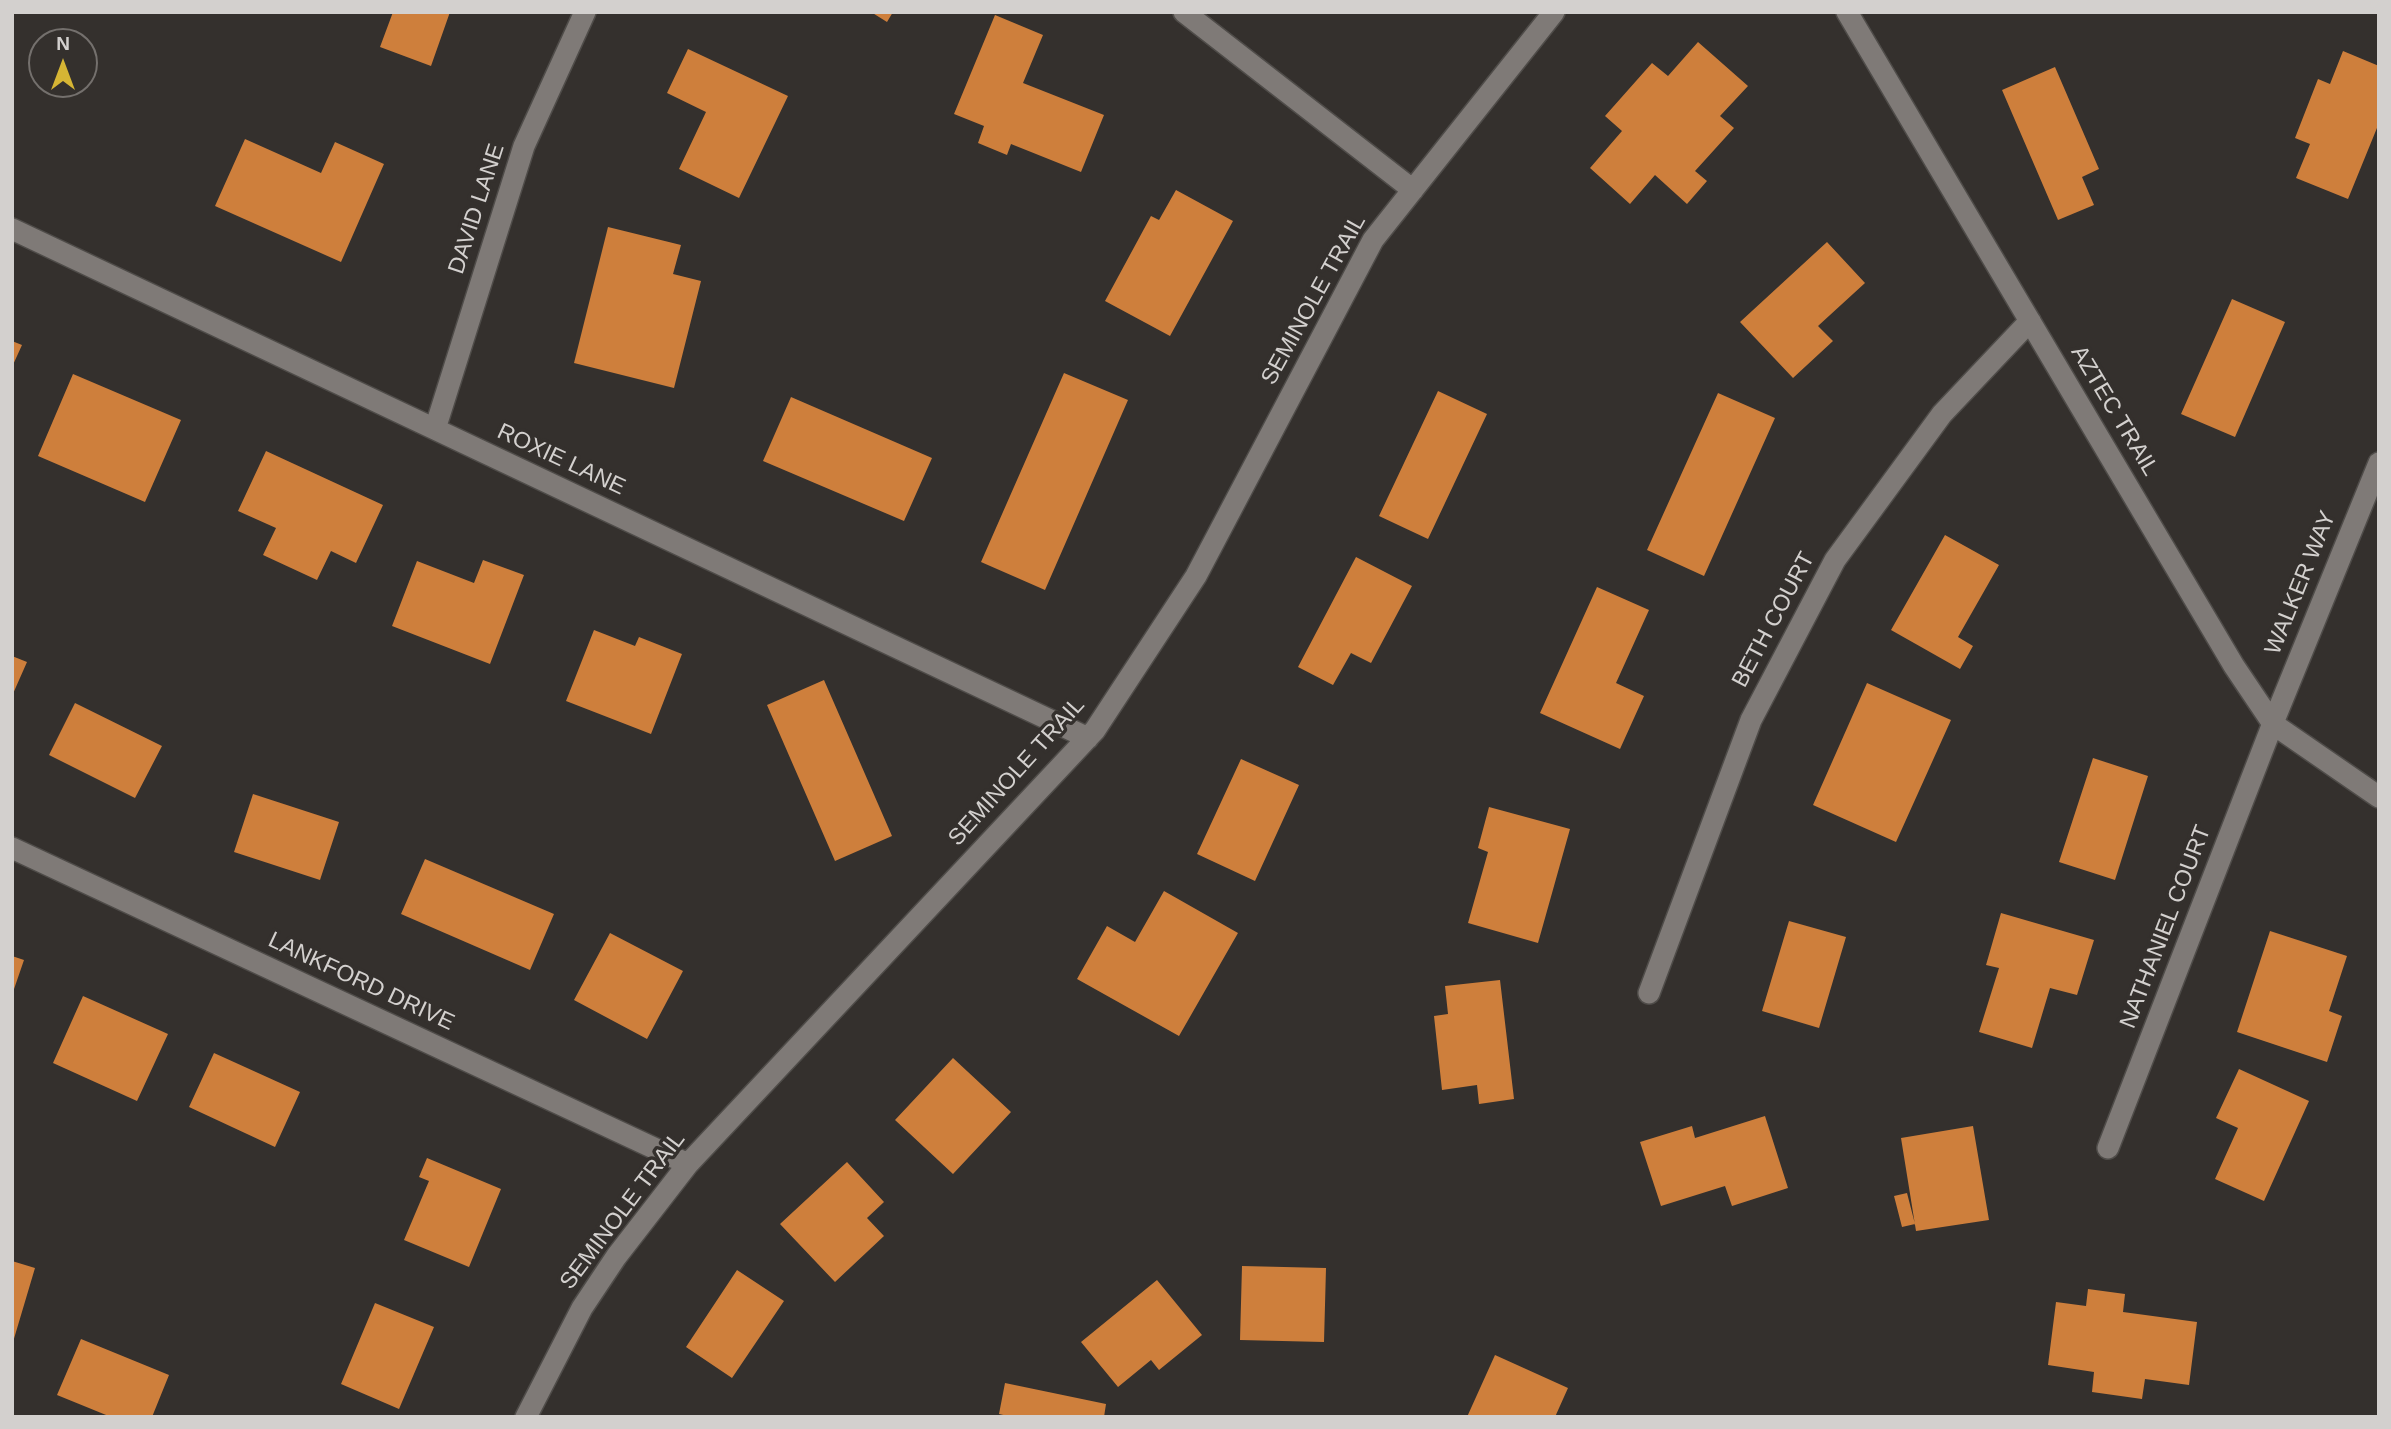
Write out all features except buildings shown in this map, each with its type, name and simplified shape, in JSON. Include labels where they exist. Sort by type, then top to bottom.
[{"type":"street","name":"DAVID LANE","points":[[435,429],[524,146],[585,12]]},
{"type":"street","points":[[1184,12],[1413,190]]},
{"type":"street","name":"SEMINOLE TRAIL","points":[[526,1417],[582,1308],[629,1239],[688,1164],[1096,730],[1196,576],[1373,240],[1554,12]]},
{"type":"street","name":"AZTEC TRAIL","points":[[1847,12],[2234,666],[2273,724],[2379,797]]},
{"type":"street","name":"ROXIE LANE","points":[[12,229],[1088,738]]},
{"type":"street","name":"BETH COURT","points":[[1649,993],[1751,720],[1835,560],[1942,414],[2030,321]]},
{"type":"street","name":"WALKER WAY","points":[[2273,724],[2379,463]]},
{"type":"street","name":"NATHANIEL COURT","points":[[2108,1148],[2273,724]]},
{"type":"street","name":"LANKFORD DRIVE","points":[[12,848],[688,1164]]}]
